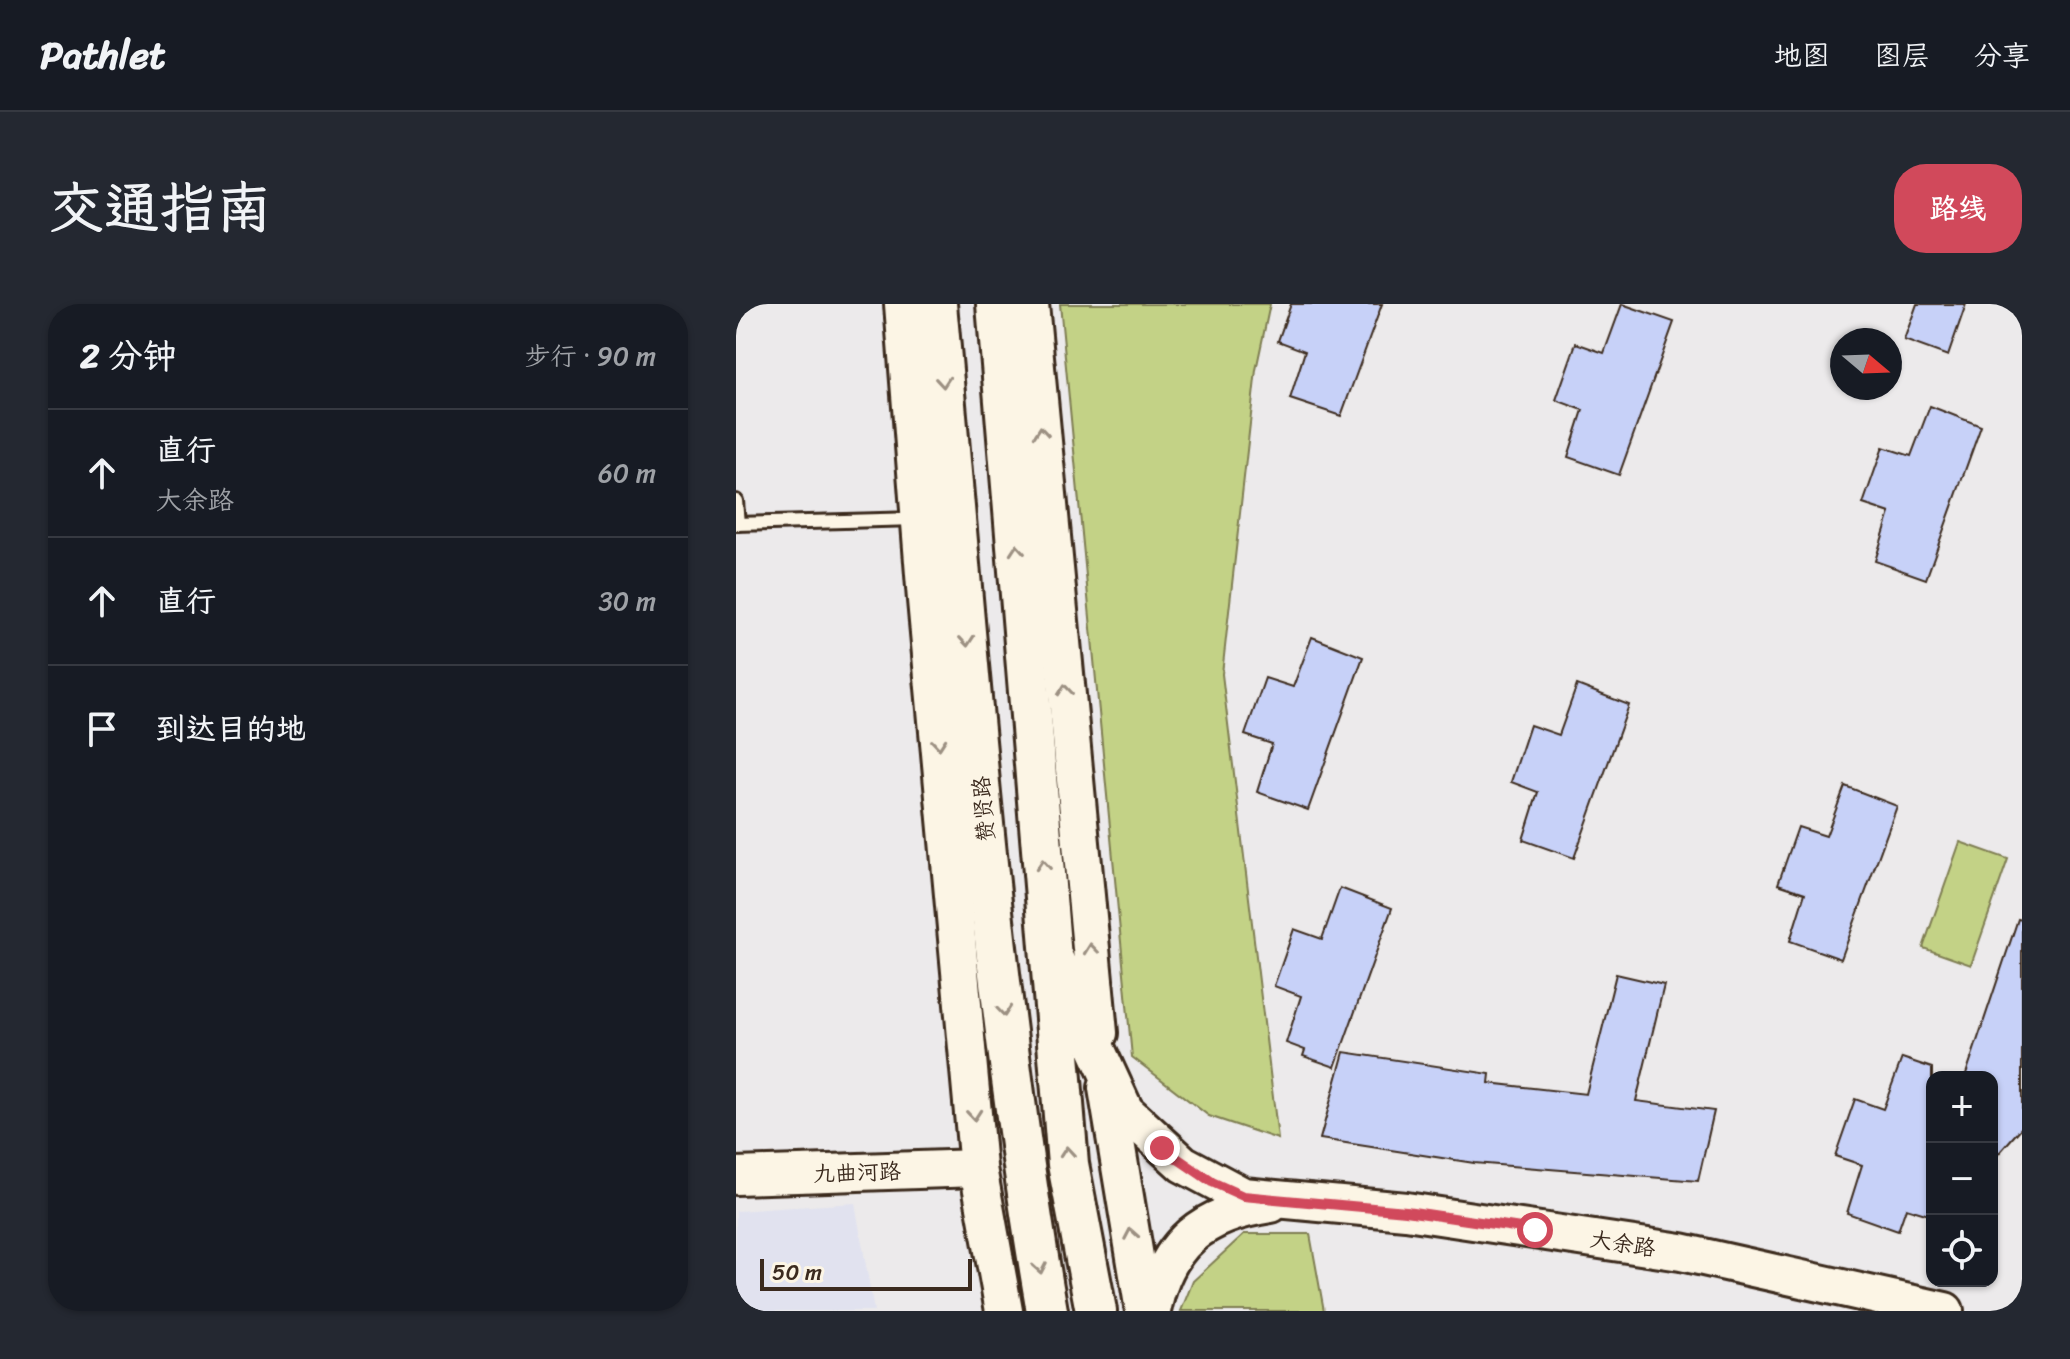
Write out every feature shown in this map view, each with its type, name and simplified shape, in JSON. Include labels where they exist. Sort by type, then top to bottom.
[{"type":"main road","name":"赞贤路","points":[[936,304],[991,895],[1021,1162],[1047,1311]]},
{"type":"main road","points":[[997,304],[1068,1164],[1096,1311]]},
{"type":"street","points":[[903,304],[978,1168],[1004,1311]]},
{"type":"street","points":[[1030,304],[1102,1062],[1144,1311]]},
{"type":"street","points":[[965,1026],[991,895]]},
{"type":"street","points":[[1050,945],[1125,1111],[1183,1164],[1243,1196],[1296,1200]]},
{"type":"street","name":"九曲河路","points":[[736,1176],[978,1168]]},
{"type":"street","points":[[1152,1311],[1156,1291],[1172,1256],[1200,1227],[1236,1210],[1296,1200]]},
{"type":"street","name":"大余路","points":[[1296,1200],[1406,1211],[1681,1252],[1945,1311]]},
{"type":"lane","points":[[736,501],[737,524],[920,519]]},
{"type":"shaded area","points":[[855,1203],[874,1311],[736,1311],[736,1211]]},
{"type":"green space","points":[[1060,304],[1270,304],[1256,370],[1222,674],[1278,1139],[1209,1116],[1132,1057]]},
{"type":"green space","points":[[1960,842],[2008,859],[1971,965],[1923,948]]},
{"type":"green space","points":[[1244,1234],[1310,1234],[1324,1311],[1181,1311],[1193,1281]]},
{"type":"building","points":[[1291,304],[1382,304],[1341,416],[1290,399],[1305,351],[1278,341]]},
{"type":"building","points":[[1622,304],[1674,322],[1619,475],[1568,457],[1583,410],[1556,400],[1576,343],[1604,353]]},
{"type":"building","points":[[1917,304],[1966,304],[1948,356],[1904,340]]},
{"type":"building","points":[[1930,406],[1981,426],[1926,579],[1875,561],[1890,513],[1863,504],[1883,447],[1911,456]]},
{"type":"building","points":[[1312,637],[1363,657],[1308,810],[1257,792],[1272,744],[1245,735],[1265,678],[1293,687]]},
{"type":"building","points":[[1577,685],[1629,705],[1574,858],[1523,840],[1538,792],[1511,782],[1530,725],[1559,735]]},
{"type":"building","points":[[1845,786],[1897,806],[1841,959],[1790,941],[1805,893],[1778,884],[1798,827],[1826,836]]},
{"type":"building","points":[[1340,888],[1392,908],[1335,1067],[1303,1056],[1305,1050],[1286,1043],[1301,996],[1274,986],[1294,929],[1322,939]]},
{"type":"building","points":[[2018,919],[2022,920],[2022,1127],[1998,1154],[1998,1071],[1967,1071]]},
{"type":"building","points":[[1616,974],[1664,985],[1636,1101],[1714,1111],[1698,1181],[1474,1163],[1320,1139],[1344,1052],[1490,1074],[1489,1083],[1586,1094]]},
{"type":"building","points":[[1902,1058],[1932,1068],[1932,1071],[1926,1071],[1926,1214],[1906,1208],[1898,1231],[1847,1213],[1862,1165],[1835,1156],[1855,1099],[1883,1109]]},
{"type":"route","points":[[1162,1148],[1212,1182],[1243,1196],[1406,1211],[1535,1230]]}]
